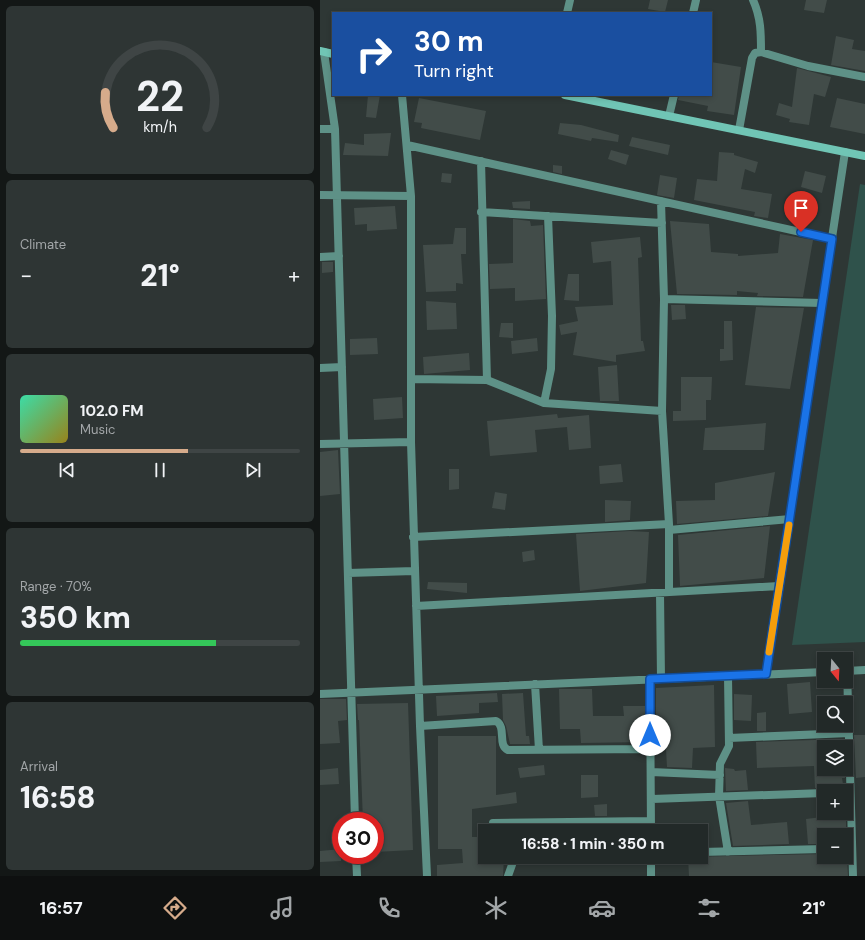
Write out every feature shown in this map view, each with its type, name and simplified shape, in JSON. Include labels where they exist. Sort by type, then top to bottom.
[{"type":"main road","points":[[322,52],[332,54]]},
{"type":"main road","points":[[570,96],[865,156]]},
{"type":"street","points":[[567,12],[570,0]]},
{"type":"street","points":[[693,12],[696,0]]},
{"type":"street","points":[[753,0],[758,12],[762,30],[760,52]]},
{"type":"street","points":[[322,52],[335,129],[355,812]]},
{"type":"street","points":[[739,130],[752,58],[755,53],[760,52],[808,66],[865,77]]},
{"type":"street","points":[[402,96],[411,196],[411,442],[413,537],[420,726],[428,876]]},
{"type":"street","points":[[669,116],[674,96]]},
{"type":"street","points":[[320,129],[335,129]]},
{"type":"street","points":[[407,145],[832,239]]},
{"type":"street","points":[[766,674],[845,152]]},
{"type":"street","points":[[481,161],[481,212],[487,380]]},
{"type":"street","points":[[320,195],[411,196]]},
{"type":"street","points":[[661,201],[664,299],[662,411],[669,527],[669,592]]},
{"type":"street","points":[[481,212],[662,223]]},
{"type":"street","points":[[544,404],[551,369],[552,316],[548,216]]},
{"type":"street","points":[[320,257],[339,256]]},
{"type":"street","points":[[664,299],[822,303]]},
{"type":"street","points":[[320,368],[342,367]]},
{"type":"street","points":[[411,379],[487,380],[544,404],[662,411]]},
{"type":"street","points":[[320,444],[411,442]]},
{"type":"street","points":[[413,537],[669,527],[790,519]]},
{"type":"street","points":[[348,573],[414,571]]},
{"type":"street","points":[[416,606],[779,586]]},
{"type":"street","points":[[660,593],[661,679]]},
{"type":"street","points":[[853,670],[865,670]]},
{"type":"street","points":[[320,694],[817,672]]},
{"type":"street","points":[[728,676],[729,746],[720,764],[719,796],[728,852]]},
{"type":"street","points":[[650,679],[651,824]]},
{"type":"street","points":[[535,684],[539,750]]},
{"type":"street","points":[[420,726],[496,721],[501,726],[504,748],[508,750],[650,749]]},
{"type":"street","points":[[729,738],[849,732],[848,784]]},
{"type":"street","points":[[651,772],[720,775]]},
{"type":"street","points":[[652,799],[817,793]]},
{"type":"street","points":[[493,823],[651,820]]},
{"type":"street","points":[[708,852],[817,849]]},
{"type":"street","points":[[356,864],[357,876]]},
{"type":"street","points":[[508,876],[512,864]]},
{"type":"street","points":[[651,864],[651,876]]},
{"type":"street","points":[[851,864],[853,876]]},
{"type":"green space","points":[[860,184],[865,185],[865,642],[792,645]]},
{"type":"building","points":[[650,0],[668,0],[665,12],[648,9]]},
{"type":"building","points":[[806,0],[827,0],[824,13],[804,10]]},
{"type":"building","points":[[836,36],[854,40],[852,49],[865,51],[865,71],[831,65]]},
{"type":"building","points":[[712,62],[741,67],[734,115],[707,111],[708,106],[678,100],[679,96],[712,96]]},
{"type":"building","points":[[797,68],[831,77],[825,97],[814,94],[809,125],[789,122],[790,119],[776,115],[779,103],[792,107]]},
{"type":"building","points":[[368,96],[380,96],[376,118],[366,117]]},
{"type":"building","points":[[419,98],[486,111],[480,140],[421,128],[422,123],[414,122]]},
{"type":"building","points":[[837,98],[865,104],[865,134],[830,127]]},
{"type":"building","points":[[560,123],[581,125],[619,135],[618,142],[592,138],[591,141],[558,134]]},
{"type":"building","points":[[391,133],[388,156],[343,155],[345,143],[364,145],[364,134]]},
{"type":"building","points":[[632,137],[670,145],[668,155],[629,146]]},
{"type":"building","points":[[611,150],[629,155],[626,165],[608,159]]},
{"type":"building","points":[[719,152],[734,153],[734,155],[758,162],[755,173],[745,169],[741,189],[772,194],[768,218],[754,216],[755,212],[694,200],[697,179],[717,181]]},
{"type":"building","points":[[553,165],[562,166],[562,174],[553,172]]},
{"type":"building","points":[[805,171],[826,176],[822,193],[801,187]]},
{"type":"building","points":[[442,173],[452,174],[451,183],[441,182]]},
{"type":"building","points":[[660,175],[677,178],[674,198],[657,195]]},
{"type":"building","points":[[530,201],[530,209],[513,208],[512,202]]},
{"type":"building","points":[[395,206],[397,229],[367,231],[367,224],[355,225],[354,208]]},
{"type":"building","points":[[513,219],[530,221],[531,226],[543,225],[546,299],[515,301],[515,288],[490,289],[489,264],[513,263]]},
{"type":"building","points":[[670,221],[709,224],[711,252],[738,254],[738,256],[778,253],[780,234],[813,240],[803,297],[757,296],[758,293],[737,291],[737,295],[677,294]]},
{"type":"building","points":[[455,228],[466,228],[466,254],[461,254],[463,284],[456,283],[456,291],[426,292],[423,245],[453,244]]},
{"type":"building","points":[[640,237],[642,257],[638,258],[641,341],[643,341],[645,351],[616,355],[616,362],[573,355],[577,332],[561,335],[559,325],[578,321],[575,307],[613,305],[611,261],[593,263],[591,242]]},
{"type":"building","points":[[322,262],[333,262],[333,272],[322,273]]},
{"type":"building","points":[[568,274],[579,274],[579,301],[564,300]]},
{"type":"building","points":[[426,301],[456,303],[457,329],[427,330]]},
{"type":"building","points":[[671,305],[685,305],[686,319],[672,320]]},
{"type":"building","points":[[756,307],[804,308],[790,389],[745,385]]},
{"type":"building","points":[[724,321],[732,321],[733,360],[720,361],[720,349],[724,349]]},
{"type":"building","points":[[501,323],[513,323],[513,338],[499,337]]},
{"type":"building","points":[[377,338],[378,354],[350,355],[350,339]]},
{"type":"building","points":[[537,338],[538,351],[512,354],[511,341]]},
{"type":"building","points":[[469,353],[470,370],[424,374],[423,357]]},
{"type":"building","points":[[617,365],[619,401],[600,401],[598,367]]},
{"type":"building","points":[[681,377],[712,377],[711,400],[706,400],[706,420],[673,421],[673,411],[681,411]]},
{"type":"building","points":[[402,397],[403,418],[374,420],[373,399]]},
{"type":"building","points":[[557,414],[558,418],[589,415],[591,448],[569,450],[567,427],[535,430],[537,452],[490,456],[487,421]]},
{"type":"building","points":[[766,423],[764,450],[703,450],[705,428]]},
{"type":"building","points":[[338,450],[340,494],[320,496],[320,452]]},
{"type":"building","points":[[621,464],[623,482],[600,484],[599,466]]},
{"type":"building","points":[[449,469],[459,469],[459,489],[449,490]]},
{"type":"building","points":[[775,472],[768,516],[677,524],[676,501],[715,500],[715,483]]},
{"type":"building","points":[[495,492],[507,494],[505,510],[492,508]]},
{"type":"building","points":[[605,500],[631,501],[630,520],[605,522]]},
{"type":"building","points":[[770,526],[764,578],[680,586],[678,535]]},
{"type":"building","points":[[630,531],[649,532],[646,583],[580,591],[576,534]]},
{"type":"building","points":[[534,550],[535,560],[523,562],[522,552]]},
{"type":"building","points":[[428,582],[467,583],[467,593],[427,589]]},
{"type":"building","points":[[810,682],[812,712],[789,714],[787,684]]},
{"type":"building","points":[[714,685],[715,747],[693,748],[692,768],[667,767],[666,749],[658,749],[658,742],[656,742],[656,688]]},
{"type":"building","points":[[559,689],[592,689],[593,716],[624,716],[623,706],[645,706],[645,742],[581,743],[580,729],[560,729]]},
{"type":"building","points":[[497,693],[498,702],[479,703],[479,713],[437,716],[436,696]]},
{"type":"building","points":[[523,693],[526,736],[529,736],[530,744],[510,744],[503,720],[502,694]]},
{"type":"building","points":[[734,694],[752,695],[751,721],[734,720]]},
{"type":"building","points":[[320,699],[346,699],[347,720],[338,721],[340,743],[320,744]]},
{"type":"building","points":[[408,703],[413,850],[384,852],[384,812],[363,812],[357,704]]},
{"type":"building","points":[[766,712],[766,731],[757,731],[757,713]]},
{"type":"building","points":[[854,735],[865,735],[865,777],[856,778]]},
{"type":"building","points":[[438,736],[496,736],[496,795],[516,792],[517,803],[472,809],[472,837],[478,837],[478,864],[504,864],[503,876],[437,876],[437,865],[463,863],[462,849],[438,849]]},
{"type":"building","points":[[844,739],[817,740],[817,776],[845,776],[845,778],[842,778],[843,784],[817,784],[817,788],[815,788],[814,766],[757,768],[756,742]]},
{"type":"building","points":[[544,765],[545,775],[520,778],[518,768]]},
{"type":"building","points":[[338,768],[339,784],[320,785],[320,770]]},
{"type":"building","points":[[725,768],[734,769],[735,771],[746,770],[748,790],[726,791]]},
{"type":"building","points":[[581,775],[598,775],[598,797],[581,798]]},
{"type":"building","points":[[748,801],[751,825],[787,822],[789,844],[733,846],[726,803]]},
{"type":"building","points":[[607,804],[607,816],[595,816],[594,805]]},
{"type":"building","points":[[817,818],[817,820],[846,820],[846,828],[817,828],[817,844],[808,844],[806,819]]},
{"type":"building","points":[[332,850],[332,861],[320,862],[320,851]]},
{"type":"building","points":[[817,854],[817,864],[847,864],[848,876],[689,876],[688,864],[708,864],[708,857]]},
{"type":"slow traffic","points":[[769,652],[789,525]]},
{"type":"route","points":[[650,735],[650,679],[766,674],[832,239],[801,232]]}]
